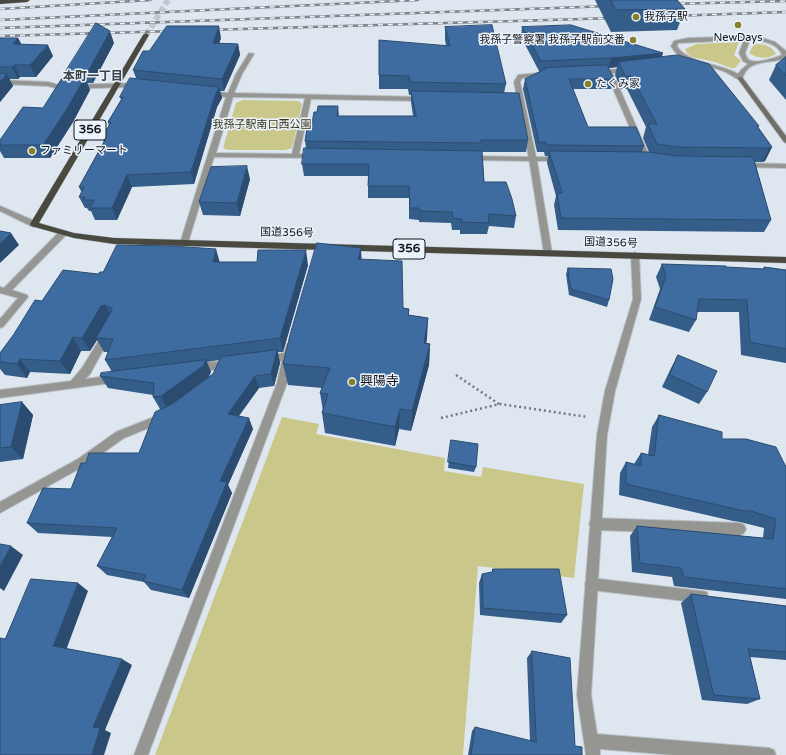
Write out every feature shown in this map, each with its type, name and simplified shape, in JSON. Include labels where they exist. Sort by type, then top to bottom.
[{"type":"highway","points":[[0,2],[27,0]]},
{"type":"highway","name":"356","points":[[34,224],[146,35]]},
{"type":"highway","name":"国道356号","points":[[34,224],[62,234],[86,239],[107,241],[786,260]]},
{"type":"main road","points":[[740,78],[786,141]]},
{"type":"street","points":[[748,38],[744,44],[742,53],[745,60],[752,64]]},
{"type":"street","points":[[748,38],[771,42],[777,45],[786,56],[752,64],[744,68],[740,78],[724,69],[684,57],[675,49],[674,46],[676,42],[688,40],[748,38]]},
{"type":"street","points":[[184,243],[230,95],[239,74],[251,54]]},
{"type":"street","points":[[677,63],[691,59]]},
{"type":"street","points":[[599,71],[607,72],[632,69]]},
{"type":"street","points":[[607,72],[611,76],[651,160],[632,160]]},
{"type":"street","points":[[548,253],[533,159],[517,82],[520,76],[555,74]]},
{"type":"street","points":[[0,82],[48,84],[59,86],[142,86]]},
{"type":"street","points":[[200,92],[230,95],[427,99]]},
{"type":"street","points":[[294,156],[308,97]]},
{"type":"street","points":[[513,101],[521,101]]},
{"type":"street","points":[[212,155],[326,156]]},
{"type":"street","points":[[462,158],[571,160]]},
{"type":"street","points":[[733,165],[786,166]]},
{"type":"street","points":[[0,208],[34,224]]},
{"type":"street","points":[[3,291],[62,234]]},
{"type":"street","points":[[315,260],[319,246]]},
{"type":"street","points":[[635,255],[637,299],[610,391],[602,435],[584,695],[592,748],[769,755]]},
{"type":"street","points":[[0,325],[24,297],[3,291]]},
{"type":"street","points":[[74,384],[86,371],[113,324]]},
{"type":"street","points":[[140,755],[282,382],[294,334]]},
{"type":"street","points":[[258,360],[288,356]]},
{"type":"street","points":[[182,370],[225,365],[216,376]]},
{"type":"street","points":[[0,394],[128,377]]},
{"type":"street","points":[[0,508],[82,462],[120,436],[173,412]]},
{"type":"street","points":[[595,524],[740,529]]},
{"type":"street","points":[[591,584],[716,599]]},
{"type":"path","points":[[456,374],[500,404]]},
{"type":"path","points":[[441,418],[500,404],[605,419]]},
{"type":"green space","points":[[739,42],[734,55],[741,61],[735,68],[692,57],[685,49],[697,44]]},
{"type":"green space","points":[[754,44],[770,47],[776,54],[770,57],[762,58],[752,55],[749,53]]},
{"type":"green space","name":"我孫子駅南口西公園","points":[[243,100],[298,101],[302,104],[292,148],[285,150],[228,150],[223,148],[236,103]]},
{"type":"green space","points":[[282,417],[319,424],[316,434],[445,458],[444,471],[481,477],[483,467],[584,484],[574,578],[478,566],[463,755],[155,755]]},
{"type":"building","points":[[611,0],[677,0],[685,9],[616,10]]},
{"type":"building","points":[[96,23],[110,31],[89,70],[66,71]]},
{"type":"building","points":[[492,25],[506,84],[410,82],[409,76],[379,75],[379,40],[450,46],[445,27]]},
{"type":"building","points":[[571,25],[663,53],[611,58],[541,61],[522,27]]},
{"type":"building","points":[[167,26],[219,26],[213,43],[238,44],[222,79],[133,70],[143,51],[149,51]]},
{"type":"building","points":[[0,38],[18,38],[13,44],[48,45],[30,65],[0,67]]},
{"type":"building","points":[[678,55],[709,64],[759,126],[757,126],[772,147],[679,147],[657,144],[648,124],[657,124],[631,76],[625,76],[619,62]]},
{"type":"building","points":[[786,57],[786,76],[776,65]]},
{"type":"building","points":[[607,65],[614,79],[569,79],[588,127],[636,127],[644,146],[547,145],[546,142],[539,142],[525,79],[545,68]]},
{"type":"building","points":[[0,73],[7,74],[0,82]]},
{"type":"building","points":[[85,77],[67,109],[43,145],[0,145],[0,140],[23,107],[43,108],[62,78]]},
{"type":"building","points":[[130,78],[219,87],[191,172],[127,175],[112,208],[90,208],[94,200],[83,200],[85,197],[79,197],[84,187],[79,187],[105,140],[102,138],[111,122],[108,122],[123,97],[120,97]]},
{"type":"building","points":[[411,91],[519,93],[528,140],[481,140],[481,143],[305,141],[307,128],[311,128],[314,112],[317,112],[318,106],[338,106],[337,116],[416,116]]},
{"type":"building","points":[[304,148],[482,151],[484,182],[506,182],[516,216],[488,214],[489,223],[462,222],[462,219],[453,218],[452,212],[420,211],[419,208],[410,208],[409,186],[368,186],[369,164],[302,164]]},
{"type":"building","points":[[549,151],[648,152],[678,156],[753,157],[771,220],[561,218],[557,193],[562,193]]},
{"type":"building","points":[[247,166],[237,203],[199,202],[211,167]]},
{"type":"building","points":[[0,231],[11,233],[0,244]]},
{"type":"building","points":[[317,243],[361,248],[358,259],[402,261],[403,308],[409,309],[408,315],[428,318],[424,343],[430,344],[412,411],[400,409],[395,427],[322,413],[328,394],[320,393],[330,368],[283,364]]},
{"type":"building","points":[[117,245],[172,246],[216,249],[213,262],[257,262],[258,250],[306,250],[280,338],[105,360],[113,339],[96,338],[112,310],[112,308],[105,305],[101,306],[82,338],[73,337],[60,361],[20,359],[17,364],[0,362],[0,353],[14,334],[35,300],[42,301],[63,270],[98,274],[103,272]]},
{"type":"building","points":[[662,264],[765,269],[764,267],[786,270],[786,349],[750,342],[747,300],[699,299],[696,320],[655,307],[666,276]]},
{"type":"building","points":[[568,268],[611,269],[613,279],[609,300],[571,289]]},
{"type":"building","points":[[277,350],[271,374],[255,376],[228,414],[249,418],[220,481],[227,482],[182,590],[143,581],[146,575],[97,566],[117,528],[27,523],[43,488],[71,489],[81,463],[86,463],[89,453],[139,453],[155,412],[172,404],[213,374],[221,357]]},
{"type":"building","points":[[678,355],[717,371],[707,392],[670,375]]},
{"type":"building","points":[[206,360],[203,366],[161,396],[153,397],[154,383],[100,376],[101,373]]},
{"type":"building","points":[[22,402],[11,447],[0,448],[0,405]]},
{"type":"building","points":[[659,415],[722,432],[722,439],[746,439],[776,447],[786,467],[786,589],[684,577],[681,568],[640,563],[637,526],[773,539],[776,519],[751,511],[744,511],[626,484],[626,462],[641,466],[641,453],[654,456]]},
{"type":"building","points":[[451,440],[478,444],[476,467],[448,462]]},
{"type":"building","points":[[0,544],[11,546],[0,566]]},
{"type":"building","points":[[493,569],[559,569],[567,615],[483,608],[482,574],[492,572]]},
{"type":"building","points":[[31,579],[78,583],[53,646],[122,659],[93,727],[100,728],[92,755],[0,755],[0,638],[5,639]]},
{"type":"building","points":[[691,594],[786,606],[786,652],[748,649],[760,699],[714,695]]},
{"type":"building","points":[[532,651],[570,658],[575,746],[582,747],[582,755],[471,755],[475,727],[536,742]]},
{"type":"tunnel","points":[[146,35],[168,0]]},
{"type":"railway","points":[[0,9],[151,0]]},
{"type":"railway","points":[[0,20],[418,0]]},
{"type":"railway","points":[[670,4],[786,1]]},
{"type":"railway","points":[[0,28],[610,6]]},
{"type":"railway","points":[[672,16],[786,12]]},
{"type":"railway","points":[[208,30],[616,18]]},
{"type":"railway","points":[[0,36],[174,31]]},
{"type":"place","name":"我孫子駅","points":[[636,17]]},
{"type":"place","name":"NewDays","points":[[738,25]]},
{"type":"place","name":"我孫子警察署 我孫子駅前交番","points":[[633,40]]},
{"type":"place","name":"たくみ家","points":[[588,84]]},
{"type":"place","name":"ファミリーマート","points":[[32,151]]},
{"type":"place","name":"興陽寺","points":[[352,382]]},
{"type":"district","name":"本町一丁目","points":[[93,77]]}]
